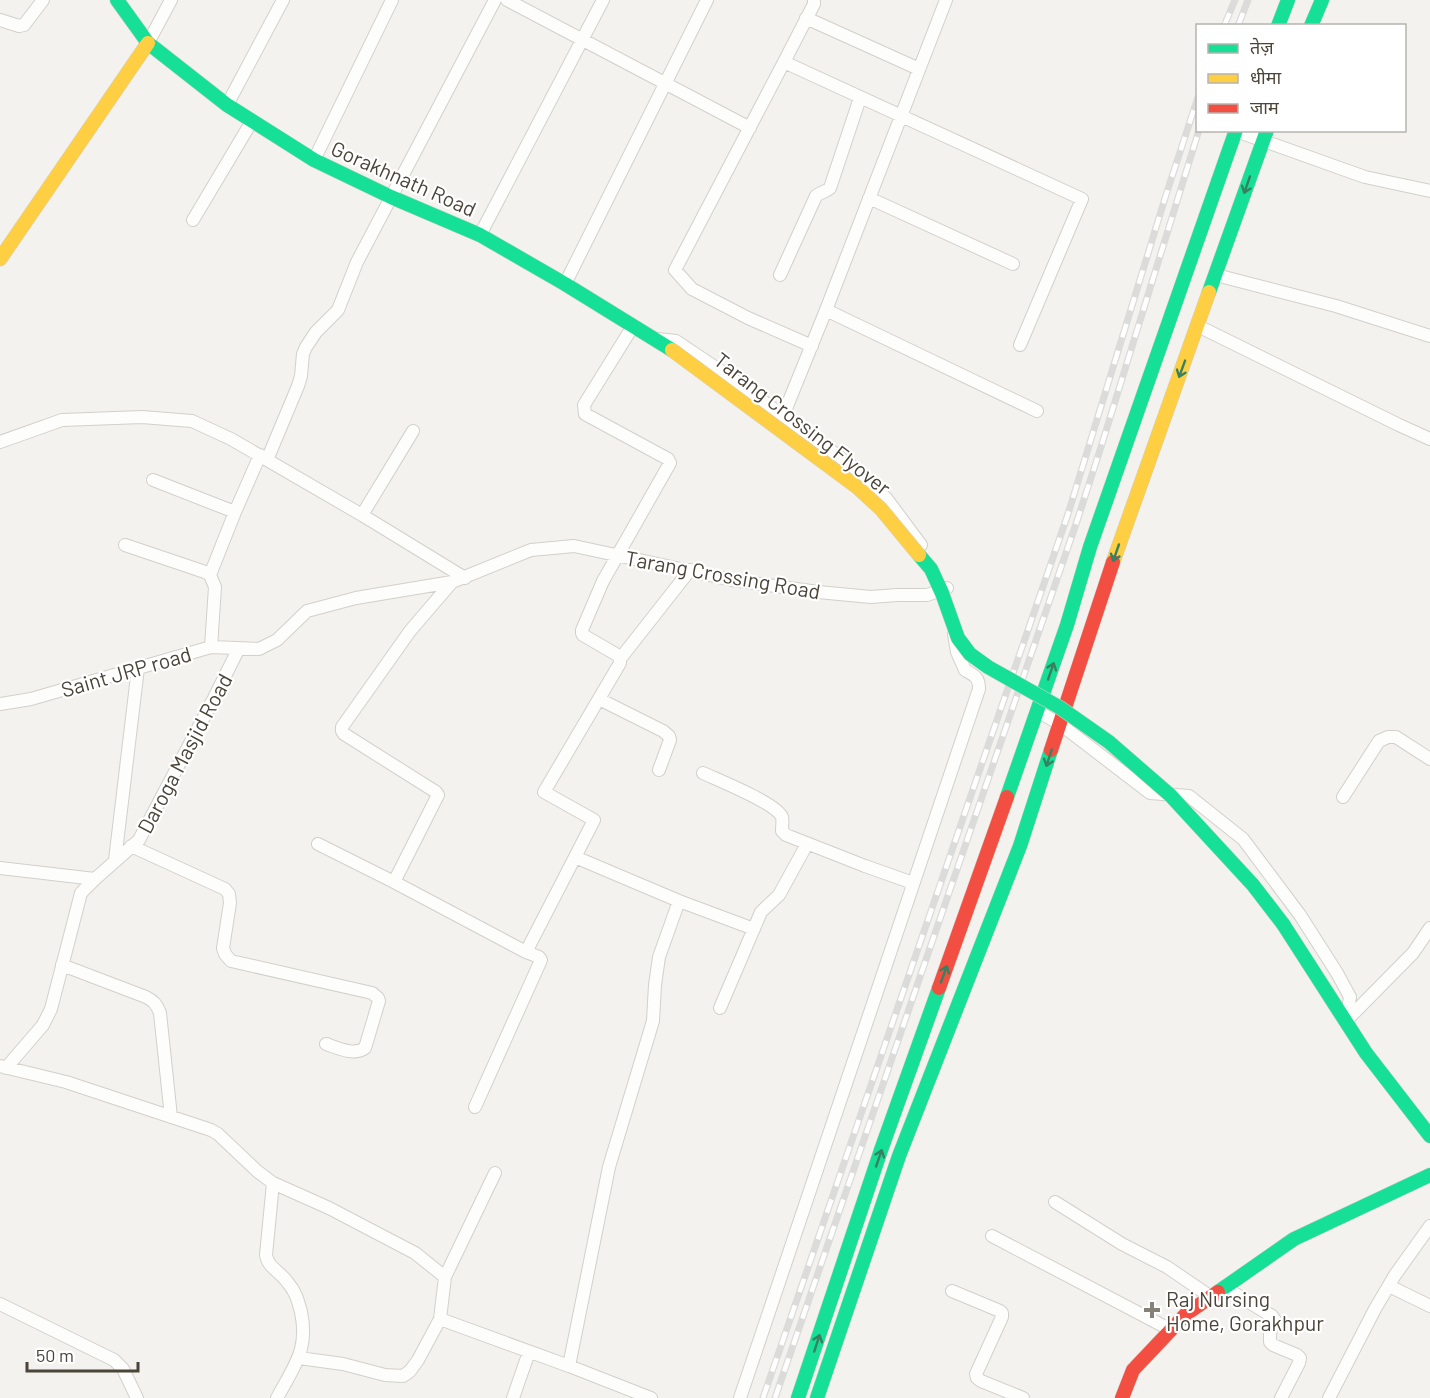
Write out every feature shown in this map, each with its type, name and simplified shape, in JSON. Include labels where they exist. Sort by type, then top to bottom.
[{"type":"main road","name":"Gorakhnath Road","points":[[117,0],[148,43],[227,105],[252,121],[314,160],[391,197],[480,235],[652,338]]},
{"type":"main road","points":[[1279,24],[1288,0]]},
{"type":"main road","points":[[1312,24],[1322,0]]},
{"type":"main road","points":[[0,259],[148,43]]},
{"type":"main road","points":[[798,1398],[881,1150],[1037,711],[1090,547],[1236,132]]},
{"type":"main road","points":[[817,1398],[898,1156],[1020,846],[1118,547],[1265,136]]},
{"type":"main road","name":"Tarang Crossing Flyover","points":[[652,338],[857,487],[881,509],[931,569],[958,638],[970,654],[988,667],[1059,707],[1109,742],[1170,795],[1253,885],[1283,924],[1366,1053],[1430,1136]]},
{"type":"main road","points":[[1123,1397],[1132,1370],[1185,1314],[1294,1239],[1430,1175]]},
{"type":"street","points":[[0,20],[24,26],[43,0]]},
{"type":"street","points":[[148,43],[171,0]]},
{"type":"street","points":[[227,105],[282,0]]},
{"type":"street","points":[[314,160],[392,0]]},
{"type":"street","points":[[211,647],[214,587],[210,575],[235,512],[298,386],[306,347],[316,332],[338,310],[357,262],[495,0]]},
{"type":"street","points":[[507,0],[750,128]]},
{"type":"street","points":[[480,235],[603,0]]},
{"type":"street","points":[[565,284],[707,0]]},
{"type":"street","points":[[812,346],[748,318],[692,289],[675,270],[814,0]]},
{"type":"street","points":[[783,416],[946,0]]},
{"type":"street","points":[[806,18],[919,69]]},
{"type":"street","points":[[784,62],[1082,199],[1020,345]]},
{"type":"street","points":[[780,275],[816,196],[830,188],[860,98]]},
{"type":"street","points":[[193,220],[252,121]]},
{"type":"street","points":[[1242,132],[1265,136],[1365,177],[1430,191]]},
{"type":"street","points":[[869,198],[1012,264]]},
{"type":"street","points":[[1216,275],[1336,306],[1430,336]]},
{"type":"street","points":[[826,310],[1037,411]]},
{"type":"street","points":[[621,659],[582,633],[603,581],[670,463],[668,459],[585,414],[583,410],[633,326]]},
{"type":"street","points":[[1198,326],[1430,439]]},
{"type":"street","points":[[652,338],[676,341],[734,380],[852,466],[886,498],[931,559],[946,587],[957,652],[965,670],[979,681],[979,689],[740,1398]]},
{"type":"street","points":[[0,442],[62,420],[142,417],[192,421],[231,439],[465,578]]},
{"type":"street","points":[[362,515],[413,431]]},
{"type":"street","points":[[153,480],[235,512]]},
{"type":"street","points":[[125,545],[210,575]]},
{"type":"street","name":"Tarang Crossing Road","points":[[452,582],[531,550],[574,546],[732,580],[818,592],[871,597],[927,595],[946,587]]},
{"type":"street","points":[[526,952],[594,820],[544,792],[621,659],[690,570]]},
{"type":"street","points":[[394,882],[438,795],[344,734],[342,727],[410,631],[452,582]]},
{"type":"street","name":"Saint JRP road","points":[[0,705],[31,699],[211,647],[259,649],[277,640],[307,611],[356,598],[452,582]]},
{"type":"street","name":"Daroga Masjid Road","points":[[3,1067],[47,1018],[81,893],[139,840],[239,648]]},
{"type":"street","points":[[115,860],[138,668]]},
{"type":"street","points":[[599,699],[669,736],[670,740],[659,771]]},
{"type":"street","points":[[1037,711],[1060,724],[1150,793],[1189,796],[1243,839],[1300,915],[1337,973],[1350,997],[1346,1021]]},
{"type":"street","points":[[1343,797],[1379,741],[1388,737],[1396,737],[1430,759]]},
{"type":"street","points":[[703,773],[771,807],[783,819],[783,833],[913,883]]},
{"type":"street","points":[[318,844],[539,957],[541,962],[475,1107]]},
{"type":"street","points":[[720,1008],[761,912],[779,895],[807,844]]},
{"type":"street","points":[[131,846],[225,889],[229,894],[230,903],[223,948],[231,961],[372,993],[378,998],[365,1048],[360,1052],[352,1052],[326,1044]]},
{"type":"street","points":[[575,857],[679,901],[754,928]]},
{"type":"street","points":[[0,868],[94,879]]},
{"type":"street","points":[[568,1366],[609,1167],[653,1021],[659,957],[679,901]]},
{"type":"street","points":[[1346,1021],[1413,953],[1430,928]]},
{"type":"street","points":[[62,965],[146,997],[157,1006],[160,1013],[171,1116]]},
{"type":"street","points":[[3,1067],[66,1082],[211,1130],[273,1183],[329,1208],[415,1253],[445,1277]]},
{"type":"street","points":[[299,1358],[343,1364],[385,1375],[403,1376],[410,1371],[440,1318],[445,1277],[495,1173]]},
{"type":"street","points":[[273,1183],[267,1261],[293,1289],[298,1299],[304,1327],[304,1342],[299,1358],[277,1398]]},
{"type":"street","points":[[1055,1202],[1122,1244],[1167,1267],[1211,1297]]},
{"type":"street","points":[[1329,1398],[1375,1309],[1430,1226]]},
{"type":"street","points":[[992,1236],[1171,1330]]},
{"type":"street","points":[[1389,1286],[1430,1306]]},
{"type":"street","points":[[1224,1287],[1272,1316],[1275,1320],[1270,1333],[1270,1342],[1300,1358],[1281,1398]]},
{"type":"street","points":[[952,1291],[1002,1313],[976,1374],[981,1382],[1023,1398]]},
{"type":"street","points":[[0,1304],[114,1360],[123,1369],[137,1398]]},
{"type":"street","points":[[440,1318],[651,1398]]},
{"type":"street","points":[[513,1398],[529,1352]]},
{"type":"railway","points":[[1225,24],[1235,0]]},
{"type":"railway","points":[[1239,24],[1248,0]]},
{"type":"railway","points":[[763,1398],[1068,514],[1196,103]]},
{"type":"railway","points":[[775,1398],[1077,521],[1198,132]]},
{"type":"traffic: fast","points":[[117,0],[148,43],[227,105],[314,160],[391,197],[480,235],[672,350]]},
{"type":"traffic: fast","points":[[1279,24],[1288,0]]},
{"type":"traffic: fast","points":[[1312,24],[1322,0]]},
{"type":"traffic: fast","points":[[1007,797],[1067,625],[1090,547],[1235,132]]},
{"type":"traffic: fast","points":[[1209,292],[1266,132]]},
{"type":"traffic: fast","points":[[919,555],[931,569],[958,638],[970,654],[988,667],[1059,707],[1109,742],[1170,795],[1253,885],[1283,924]]},
{"type":"traffic: fast","points":[[817,1398],[899,1156],[1020,846],[1051,750]]},
{"type":"traffic: fast","points":[[1283,924],[1366,1053],[1430,1136]]},
{"type":"traffic: fast","points":[[798,1398],[881,1150],[939,988]]},
{"type":"traffic: fast","points":[[1218,1292],[1294,1239],[1430,1175]]},
{"type":"traffic: slow","points":[[0,259],[148,43]]},
{"type":"traffic: slow","points":[[1113,562],[1209,292]]},
{"type":"traffic: slow","points":[[672,350],[857,487],[881,509],[919,555]]},
{"type":"traffic: jam","points":[[1051,750],[1113,562]]},
{"type":"traffic: jam","points":[[939,988],[1007,797]]},
{"type":"traffic: jam","points":[[1122,1398],[1133,1370],[1186,1314],[1218,1292]]},
{"type":"place","name":"Raj Nursing Home, Gorakhpur","points":[[1152,1310]]}]
